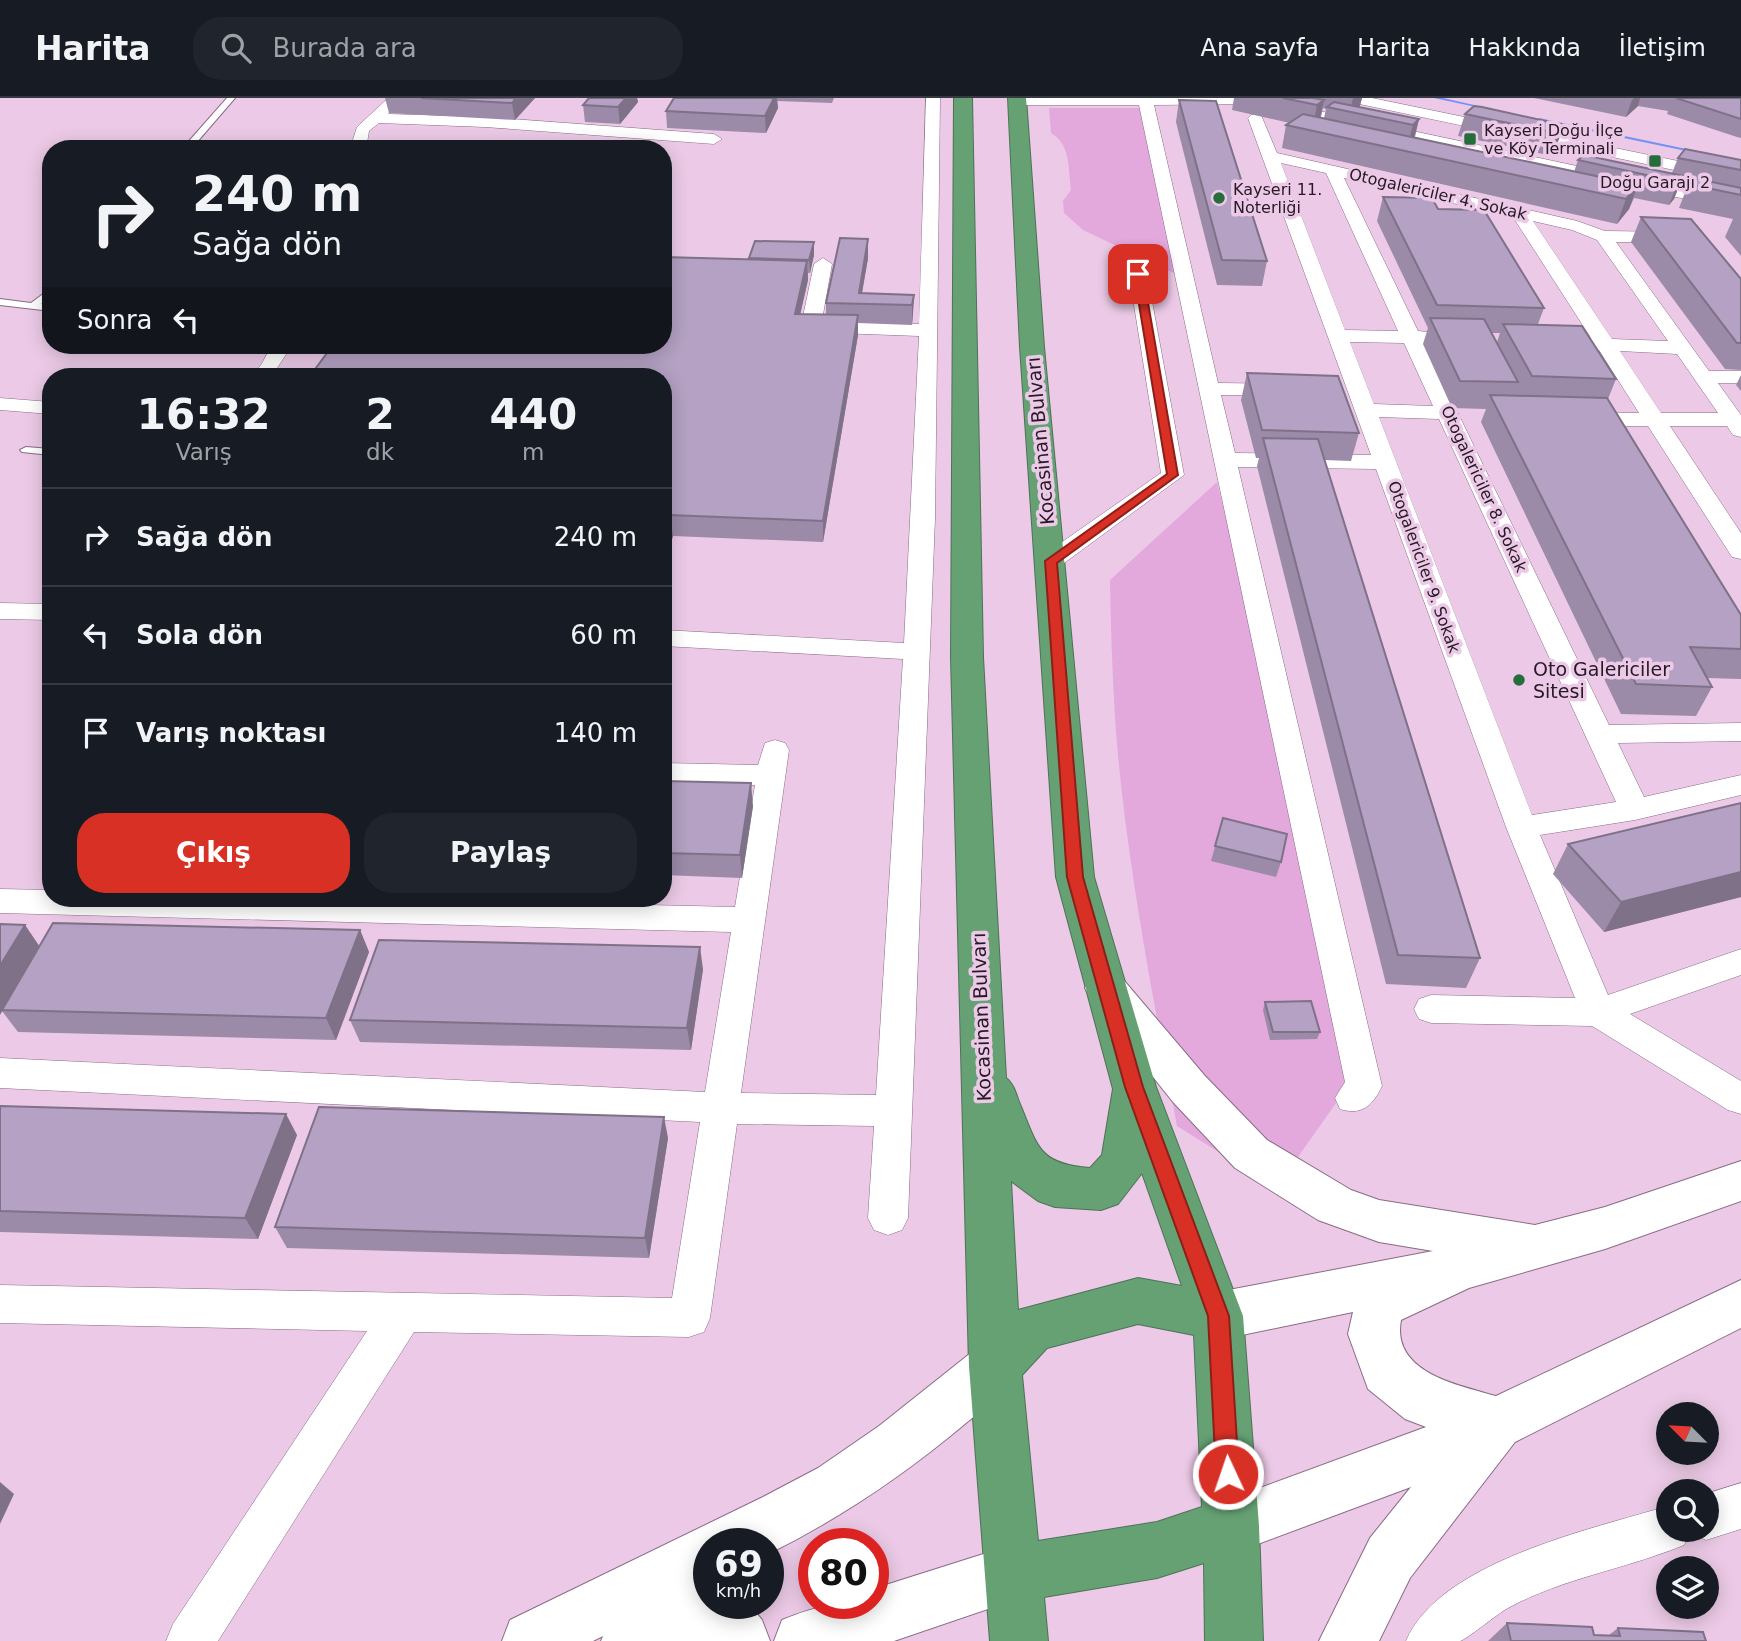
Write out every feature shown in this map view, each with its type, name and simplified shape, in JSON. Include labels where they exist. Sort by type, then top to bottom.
[{"type":"highway","name":"Kocasinan Bulvarı","points":[[959,99],[967,657],[995,1366],[1019,1641]]},
{"type":"highway","name":"Kocasinan Bulvarı","points":[[1013,100],[1075,877],[1134,1087],[1218,1316],[1231,1526],[1234,1641]]},
{"type":"highway","points":[[983,1068],[1023,1164],[1055,1186],[1101,1189],[1124,1163],[1134,1087]]},
{"type":"highway","points":[[995,1366],[1032,1328],[1138,1301],[1218,1316]]},
{"type":"highway","points":[[1015,1573],[1157,1550],[1231,1526]]},
{"type":"street","points":[[360,140],[362,130],[396,98]]},
{"type":"street","points":[[1350,98],[1741,178]]},
{"type":"street","points":[[888,1218],[929,330],[959,99]]},
{"type":"street","points":[[1013,100],[1152,112],[1235,99],[1246,100],[1741,206]]},
{"type":"street","points":[[1152,112],[1225,460],[1364,1086],[1353,1098]]},
{"type":"street","points":[[375,118],[485,122],[714,139]]},
{"type":"street","name":"Otogalericiler 9. Sokak","points":[[1378,146],[1250,118],[1271,156],[1521,827],[1598,1012]]},
{"type":"street","name":"Otogalericiler 4. Sokak","points":[[1271,156],[1522,218],[1577,226],[1603,236],[1685,238],[1693,248]]},
{"type":"street","name":"Otogalericiler 8. Sokak","points":[[1332,169],[1362,218],[1411,337],[1634,810]]},
{"type":"street","points":[[1472,220],[1522,218],[1741,552]]},
{"type":"street","points":[[1603,236],[1738,425]]},
{"type":"street","points":[[823,264],[811,326],[929,330]]},
{"type":"street","points":[[1051,561],[1172,475],[1138,274]]},
{"type":"street","points":[[1338,336],[1453,338]]},
{"type":"street","points":[[1578,344],[1683,348]]},
{"type":"street","points":[[1706,377],[1741,377]]},
{"type":"street","points":[[1210,389],[1304,390]]},
{"type":"street","points":[[1331,390],[1362,400],[1477,418]]},
{"type":"street","points":[[0,404],[42,407]]},
{"type":"street","points":[[1559,418],[1654,419],[1738,425]]},
{"type":"street","points":[[1225,460],[1384,462]]},
{"type":"street","points":[[0,611],[42,612]]},
{"type":"street","points":[[672,638],[916,652]]},
{"type":"street","points":[[1600,734],[1741,732]]},
{"type":"street","points":[[0,1304],[689,1318],[773,762],[672,772]]},
{"type":"street","points":[[1521,827],[1634,810],[1741,785]]},
{"type":"street","points":[[0,901],[42,901]]},
{"type":"street","points":[[371,907],[750,920]]},
{"type":"street","points":[[1431,1009],[1598,1012],[1741,962]]},
{"type":"street","points":[[1106,988],[1189,1089],[1251,1154],[1335,1205],[1379,1221],[1539,1246]]},
{"type":"street","points":[[1598,1012],[1741,1099]]},
{"type":"street","points":[[0,1073],[722,1108],[894,1111]]},
{"type":"street","points":[[1218,1316],[1460,1268],[1605,1228],[1741,1181]]},
{"type":"street","points":[[1460,1268],[1379,1306],[1373,1334],[1385,1371],[1423,1401],[1497,1422]]},
{"type":"street","points":[[1231,1526],[1456,1443],[1741,1303]]},
{"type":"street","points":[[190,1641],[403,1312]]},
{"type":"street","points":[[761,1528],[839,1486],[995,1366]]},
{"type":"street","points":[[1349,1641],[1390,1558],[1497,1422]]},
{"type":"street","points":[[1719,1513],[1741,1506]]},
{"type":"street","points":[[1430,1641],[1437,1631],[1470,1603],[1510,1580],[1656,1533]]},
{"type":"street","points":[[531,1641],[693,1560]]},
{"type":"street","points":[[803,1641],[1015,1573]]},
{"type":"street","points":[[630,1641],[713,1606],[741,1641]]},
{"type":"lane","points":[[194,140],[231,98]]},
{"type":"lane","points":[[32,307],[42,299]]},
{"type":"lane","points":[[0,302],[42,308]]},
{"type":"lane","points":[[26,450],[42,451]]},
{"type":"shaded area","points":[[1049,108],[1143,108],[1186,279],[1083,230],[1064,213],[1063,201],[1071,190],[1069,165],[1062,144],[1051,133]]},
{"type":"shaded area","points":[[1217,482],[1358,1072],[1276,1188],[1177,1126],[1136,895],[1118,756],[1110,580]]},
{"type":"building","points":[[421,98],[516,98],[512,103]]},
{"type":"building","points":[[589,98],[626,98],[618,107],[583,105]]},
{"type":"building","points":[[674,98],[774,98],[765,116],[666,111]]},
{"type":"building","points":[[1283,98],[1313,98],[1324,100],[1317,105]]},
{"type":"building","points":[[1676,98],[1741,98],[1741,119]]},
{"type":"building","points":[[1179,100],[1216,101],[1267,261],[1222,260]]},
{"type":"building","points":[[1334,102],[1419,119],[1413,125],[1327,107]]},
{"type":"building","points":[[1474,106],[1564,125],[1556,133],[1465,114]]},
{"type":"building","points":[[1303,114],[1638,185],[1626,199],[1286,125]]},
{"type":"building","points":[[1685,149],[1741,160],[1741,170],[1678,158]]},
{"type":"building","points":[[1584,155],[1683,176],[1678,182],[1578,160]]},
{"type":"building","points":[[1693,178],[1741,188],[1741,195],[1688,184]]},
{"type":"building","points":[[1383,197],[1432,198],[1438,209],[1484,210],[1544,308],[1437,305]]},
{"type":"building","points":[[1641,217],[1691,219],[1741,279],[1741,343],[1737,343]]},
{"type":"building","points":[[840,238],[868,239],[859,293],[914,295],[912,305],[826,303]]},
{"type":"building","points":[[755,241],[814,242],[809,260],[749,258]]},
{"type":"building","points":[[672,257],[807,261],[795,314],[858,315],[823,521],[672,515],[672,368],[316,368],[326,354],[672,354]]},
{"type":"building","points":[[1430,318],[1484,319],[1518,382],[1460,381]]},
{"type":"building","points":[[1503,324],[1582,326],[1616,379],[1532,376]]},
{"type":"building","points":[[1247,373],[1338,376],[1359,433],[1262,430]]},
{"type":"building","points":[[1490,395],[1607,398],[1741,615],[1741,649],[1690,647],[1712,687],[1636,684]]},
{"type":"building","points":[[1263,438],[1318,439],[1480,958],[1398,955]]},
{"type":"building","points":[[672,781],[751,783],[740,855],[672,853]]},
{"type":"building","points":[[1741,803],[1741,872],[1621,902],[1568,844]]},
{"type":"building","points":[[1223,818],[1287,834],[1281,862],[1215,846]]},
{"type":"building","points":[[53,923],[360,930],[326,1018],[2,1010]]},
{"type":"building","points":[[0,924],[25,925],[0,966]]},
{"type":"building","points":[[379,940],[700,947],[687,1028],[350,1020]]},
{"type":"building","points":[[1311,1001],[1320,1032],[1273,1032],[1265,1002]]},
{"type":"building","points":[[0,1106],[286,1114],[245,1218],[0,1211]]},
{"type":"building","points":[[319,1107],[664,1117],[645,1238],[275,1227]]},
{"type":"building","points":[[1507,1623],[1592,1627],[1594,1635],[1620,1636],[1618,1628],[1703,1632],[1706,1641],[1511,1641]]},
{"type":"waterway","points":[[1436,98],[1490,109]]},
{"type":"waterway","points":[[1539,119],[1696,152]]},
{"type":"place","name":"Kayseri Doğu İlçe ve Köy Terminali","points":[[1470,139]]},
{"type":"place","name":"Doğu Garajı 2","points":[[1655,161]]},
{"type":"place","name":"Kayseri 11. Noterliği","points":[[1219,198]]},
{"type":"place","name":"Oto Galericiler Sitesi","points":[[1519,680]]},
{"type":"route","points":[[1138,274],[1172,475],[1051,561],[1075,877],[1134,1087],[1218,1316],[1228,1474]]}]
